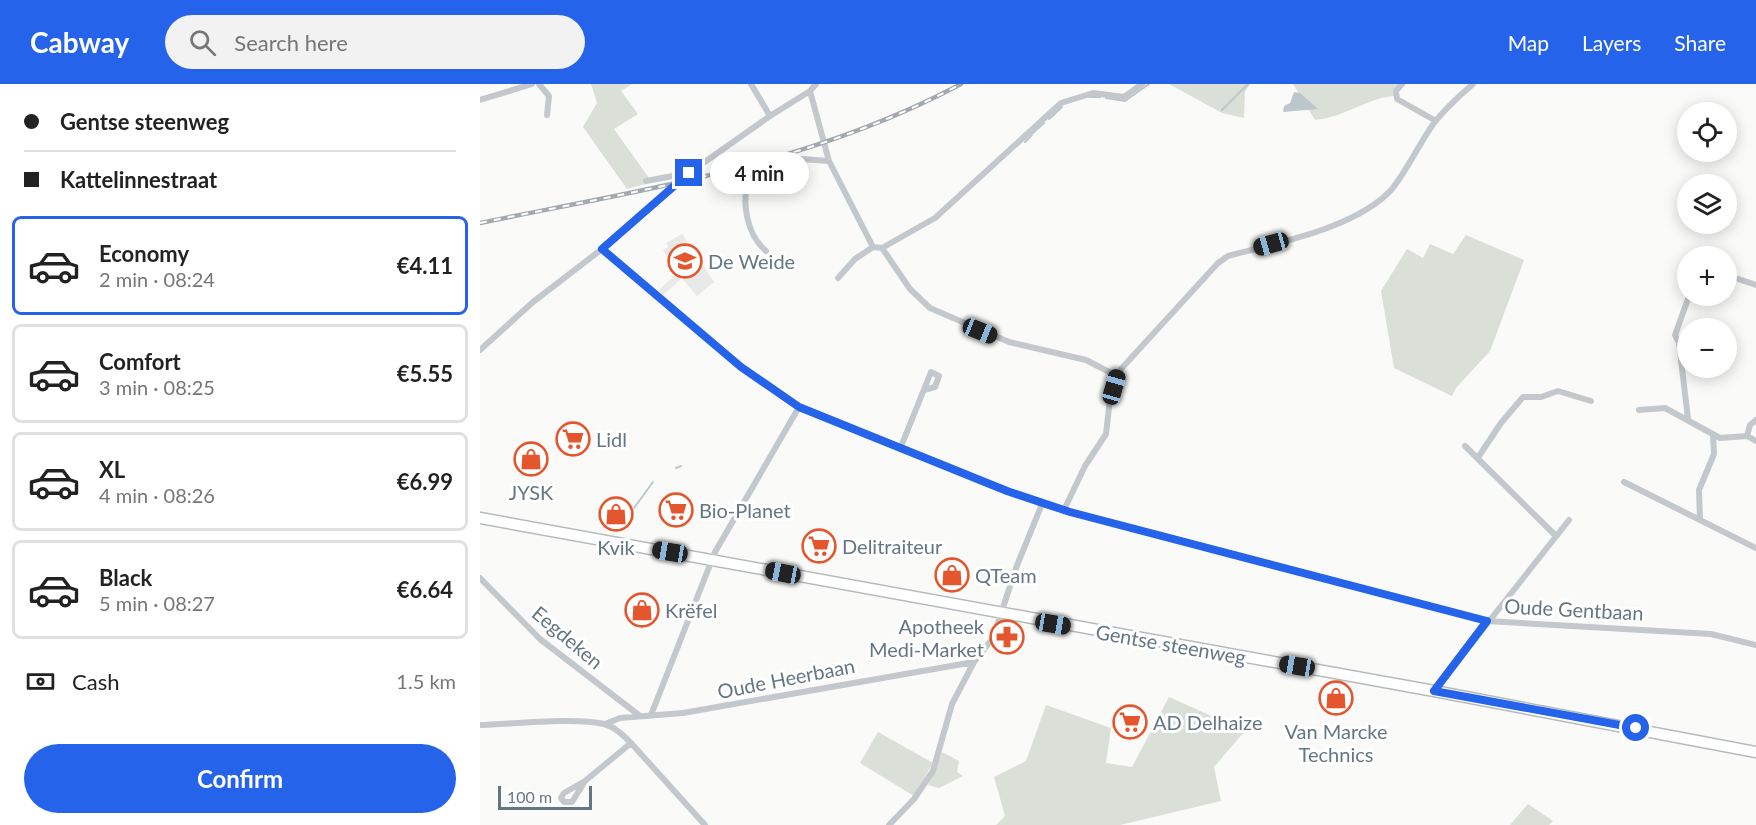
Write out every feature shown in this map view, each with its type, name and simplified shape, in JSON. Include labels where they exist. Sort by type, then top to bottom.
[{"type":"main road","name":"Gentse steenweg","points":[[480,518],[1002,615],[1753,750]]},
{"type":"street","points":[[480,100],[532,84]]},
{"type":"street","points":[[539,84],[549,96],[547,115]]},
{"type":"street","points":[[751,84],[770,116]]},
{"type":"street","points":[[480,350],[533,302],[602,249],[689,173],[810,91],[816,84]]},
{"type":"street","points":[[838,278],[855,259],[873,248],[882,248],[925,225],[1061,103],[1093,93],[1124,97],[1142,84]]},
{"type":"street","points":[[1402,84],[1396,91],[1397,99],[1436,121]]},
{"type":"street","points":[[1064,510],[1084,466],[1109,427],[1109,406],[1117,376],[1223,259],[1323,229],[1359,213],[1383,197],[1395,184],[1436,121],[1473,84]]},
{"type":"street","points":[[810,91],[829,161],[873,248]]},
{"type":"street","points":[[766,252],[748,228],[750,177],[802,159],[829,161]]},
{"type":"street","points":[[646,181],[689,173]]},
{"type":"street","points":[[882,248],[917,298],[930,308],[1009,342],[1086,360],[1117,376]]},
{"type":"street","name":"Oude Gentbaan","points":[[602,249],[750,373],[799,407],[1042,504],[1487,621],[1711,634],[1756,645]]},
{"type":"street","points":[[1737,279],[1756,285]]},
{"type":"street","points":[[1685,306],[1675,334],[1679,343],[1688,419]]},
{"type":"street","points":[[900,449],[924,390]]},
{"type":"street","points":[[1479,456],[1501,423],[1523,397],[1541,397],[1558,391],[1592,401]]},
{"type":"street","points":[[651,716],[712,560],[799,407]]},
{"type":"street","points":[[1639,410],[1665,408],[1720,438],[1747,436],[1756,441]]},
{"type":"street","points":[[1747,436],[1750,425],[1756,420]]},
{"type":"street","points":[[1700,520],[1699,490],[1714,454],[1713,435]]},
{"type":"street","points":[[1465,446],[1479,456],[1482,463],[1556,536]]},
{"type":"street","points":[[1624,482],[1756,548]]},
{"type":"street","points":[[889,825],[914,799],[933,771],[952,704],[974,662],[993,638],[1016,568],[1042,504]]},
{"type":"street","points":[[1434,691],[1569,520]]},
{"type":"street","name":"Eegdeken","points":[[480,578],[540,639],[640,716]]},
{"type":"street","name":"Oude Heerbaan","points":[[480,725],[587,722],[605,724],[620,718],[706,710],[974,662]]},
{"type":"street","points":[[605,724],[619,731],[631,743],[705,825]]},
{"type":"street","points":[[585,781],[631,743]]},
{"type":"shaded area","points":[[591,84],[632,84],[621,91],[638,114],[614,129],[649,178],[645,179],[646,184],[627,189],[583,127],[597,103]]},
{"type":"shaded area","points":[[1169,84],[1250,84],[1245,92],[1244,118],[1222,113]]},
{"type":"shaded area","points":[[1293,84],[1402,84],[1395,96],[1385,97],[1337,115],[1315,120]]},
{"type":"shaded area","points":[[1294,92],[1300,93],[1318,109],[1283,112],[1284,106],[1290,103]]},
{"type":"shaded area","name":"De Weide","points":[[682,234],[714,282],[697,296],[682,278],[663,295],[659,290],[677,273],[663,250],[668,247],[666,243]]},
{"type":"shaded area","points":[[1466,235],[1524,260],[1490,351],[1456,388],[1452,396],[1394,368],[1381,291],[1407,249],[1423,258],[1430,244],[1453,254]]},
{"type":"shaded area","points":[[1169,697],[1245,731],[1214,767],[1221,801],[1120,825],[996,825],[1005,816],[994,777],[1026,761],[1046,705],[1111,728],[1106,763],[1132,767]]},
{"type":"shaded area","points":[[878,732],[933,763],[914,796],[860,763]]},
{"type":"shaded area","points":[[942,752],[959,761],[957,772],[963,776],[939,788],[928,785]]},
{"type":"shaded area","points":[[1528,804],[1553,821],[1549,825],[1510,825]]},
{"type":"waterway","points":[[1106,98],[1125,101],[1149,84]]},
{"type":"waterway","points":[[1222,110],[1248,84]]},
{"type":"waterway","points":[[1089,97],[1100,97]]},
{"type":"waterway","points":[[1049,119],[1062,107]]},
{"type":"waterway","points":[[1033,133],[1044,123]]},
{"type":"waterway","points":[[1025,142],[1032,135]]},
{"type":"waterway","points":[[676,468],[681,466]]},
{"type":"waterway","points":[[634,508],[653,482]]},
{"type":"railway","points":[[480,223],[665,185],[786,155],[904,112],[961,84]]},
{"type":"place","name":"De Weide","points":[[685,261]]},
{"type":"place","name":"Lidl","points":[[573,439]]},
{"type":"place","name":"JYSK","points":[[531,459]]},
{"type":"place","name":"Bio-Planet","points":[[676,510]]},
{"type":"place","name":"Kvik","points":[[616,514]]},
{"type":"place","name":"Delitraiteur","points":[[819,546]]},
{"type":"place","name":"QTeam","points":[[952,575]]},
{"type":"place","name":"Krëfel","points":[[642,610]]},
{"type":"place","name":"Apotheek Medi-Market","points":[[1007,637]]},
{"type":"place","name":"Van Marcke Technics","points":[[1336,698]]},
{"type":"place","name":"AD Delhaize","points":[[1130,722]]},
{"type":"route","points":[[689,173],[602,249],[724,354],[799,407],[1042,504],[1373,593],[1487,621],[1434,691],[1636,728]]}]
